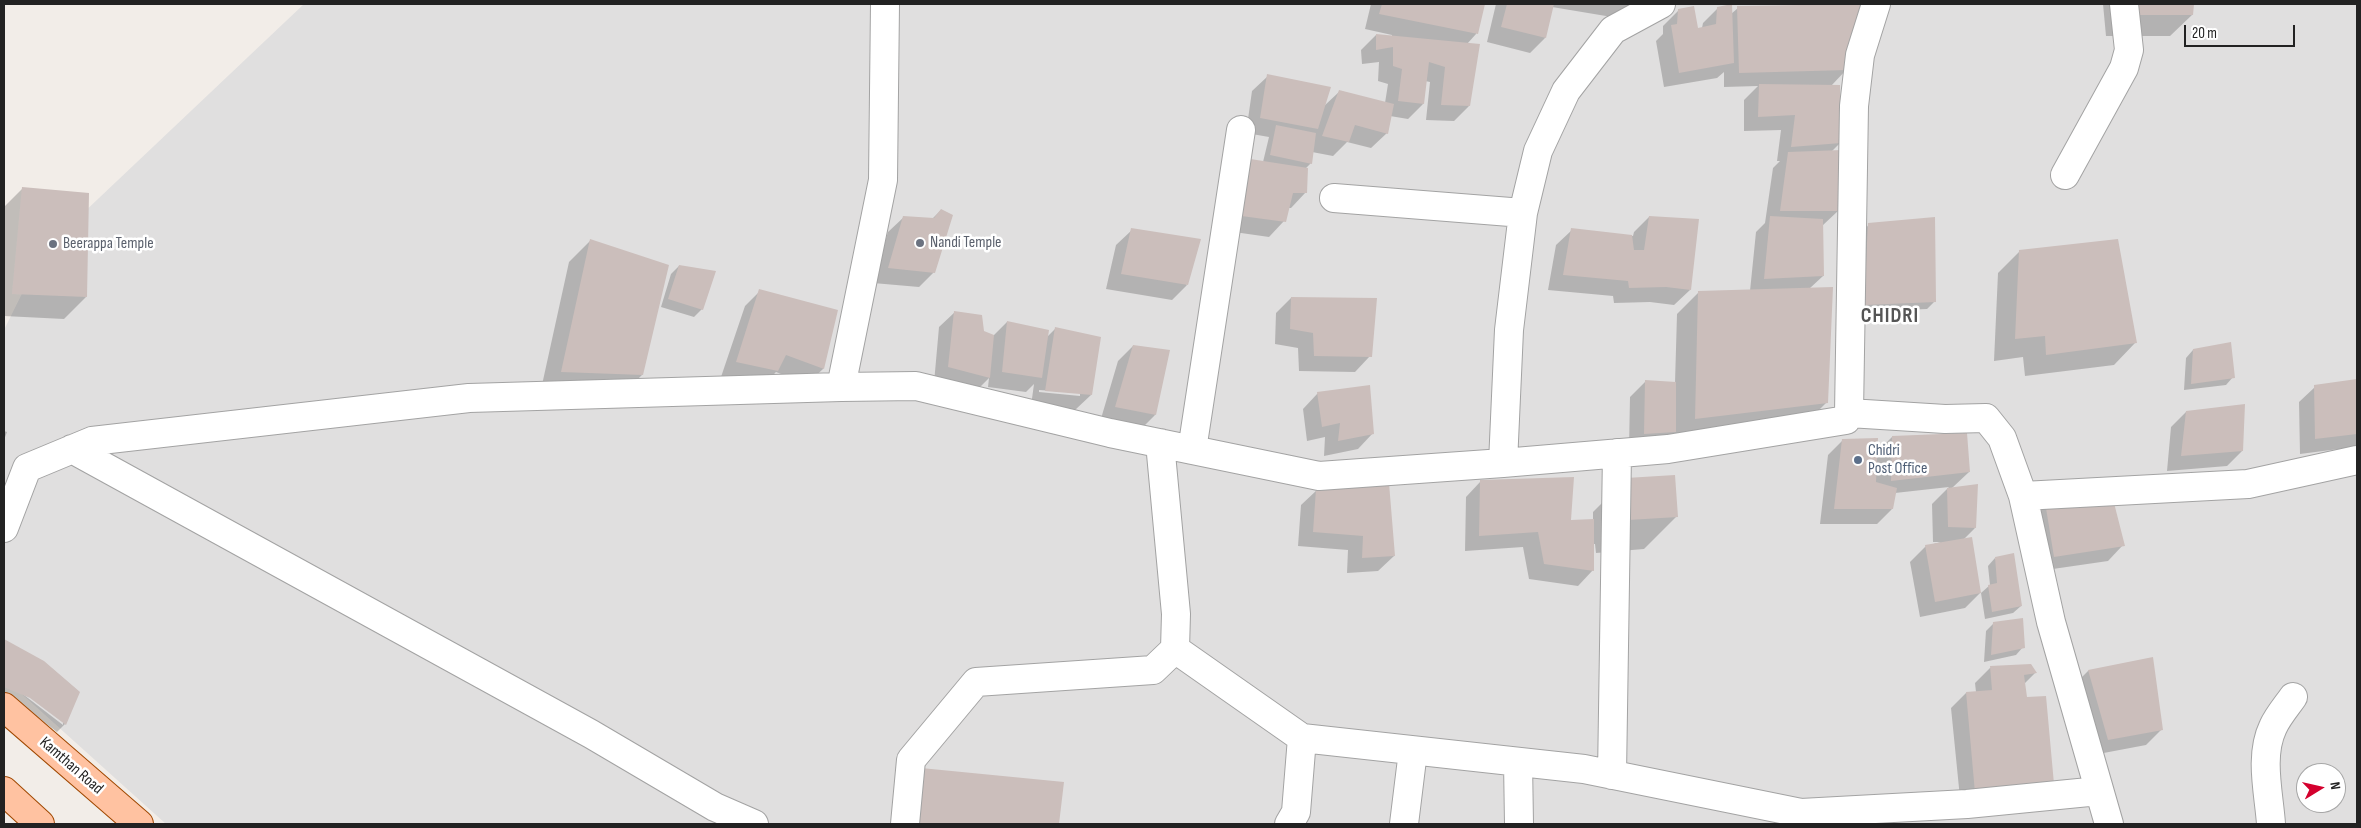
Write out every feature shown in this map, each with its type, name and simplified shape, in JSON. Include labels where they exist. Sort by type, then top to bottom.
[{"type":"main road","name":"Kamthan Road","points":[[4,707],[139,824]]},
{"type":"main road","points":[[4,791],[40,824]]},
{"type":"street","points":[[841,388],[883,180],[885,4]]},
{"type":"street","points":[[1503,463],[1509,330],[1523,213],[1538,152],[1566,91],[1613,30],[1661,4]]},
{"type":"street","points":[[4,528],[27,468],[92,441],[469,398],[916,386],[1110,434],[1319,476],[1503,463],[1668,448],[1846,420],[1849,413],[1854,106],[1860,55],[1876,4]]},
{"type":"street","points":[[2065,175],[2124,68],[2129,50],[2124,4]]},
{"type":"street","points":[[1192,450],[1241,130]]},
{"type":"street","points":[[1334,198],[1523,213]]},
{"type":"street","points":[[1849,413],[1945,419],[1986,418],[2002,438],[2023,496],[2051,622],[2109,824]]},
{"type":"street","points":[[905,824],[911,760],[976,682],[1153,670],[1175,649],[1176,614],[1160,443]]},
{"type":"street","points":[[72,449],[592,734],[715,807],[754,824]]},
{"type":"street","points":[[1612,775],[1617,453]]},
{"type":"street","points":[[2023,496],[2248,484],[2357,460]]},
{"type":"street","points":[[1175,649],[1302,738],[1584,769],[1801,813],[1967,804],[2099,791]]},
{"type":"street","points":[[2271,824],[2266,764],[2268,744],[2273,727],[2293,697]]},
{"type":"street","points":[[1288,824],[1296,812],[1302,738]]},
{"type":"street","points":[[1404,824],[1413,750]]},
{"type":"street","points":[[1518,762],[1519,824]]},
{"type":"shaded area","points":[[304,4],[2357,4],[2357,824],[166,824],[4,678],[4,330],[43,251]]},
{"type":"building","points":[[1382,4],[1485,4],[1478,34],[1379,14]]},
{"type":"building","points":[[1507,4],[1554,4],[1546,38],[1501,27]]},
{"type":"building","points":[[1732,4],[1734,63],[1679,73],[1671,25],[1677,24],[1678,9],[1694,6],[1698,28],[1716,24],[1717,7]]},
{"type":"building","points":[[1861,4],[1848,70],[1739,73],[1737,6]]},
{"type":"building","points":[[2126,4],[2194,4],[2193,15],[2127,15]]},
{"type":"building","points":[[1376,34],[1480,44],[1470,106],[1441,105],[1445,67],[1429,62],[1424,104],[1398,101],[1402,69],[1393,66],[1393,47],[1376,50]]},
{"type":"building","points":[[1267,74],[1331,87],[1318,129],[1260,118]]},
{"type":"building","points":[[1759,84],[1840,85],[1841,143],[1791,147],[1795,115],[1758,117]]},
{"type":"building","points":[[1339,90],[1394,104],[1388,134],[1355,125],[1349,142],[1322,136]]},
{"type":"building","points":[[1276,125],[1316,133],[1312,164],[1270,155]]},
{"type":"building","points":[[1842,150],[1840,211],[1780,211],[1788,152]]},
{"type":"building","points":[[1244,158],[1308,168],[1307,193],[1293,193],[1286,222],[1234,215]]},
{"type":"building","name":"Beerappa Temple","points":[[22,187],[89,193],[87,297],[12,294]]},
{"type":"building","name":"Nandi Temple","points":[[941,209],[953,215],[935,273],[888,268],[903,216],[934,218]]},
{"type":"building","points":[[1649,216],[1699,219],[1691,290],[1666,287],[1629,288],[1628,281],[1563,275],[1571,228],[1632,235],[1634,250],[1644,250]]},
{"type":"building","points":[[1770,216],[1823,219],[1824,276],[1764,279]]},
{"type":"building","points":[[1935,217],[1936,302],[1864,305],[1868,223]]},
{"type":"building","points":[[1131,228],[1201,239],[1188,285],[1121,274]]},
{"type":"building","points":[[590,239],[669,265],[643,375],[561,372]]},
{"type":"building","points":[[2118,239],[2137,343],[2046,355],[2045,336],[2015,339],[2019,250]]},
{"type":"building","points":[[679,265],[716,271],[703,310],[668,299]]},
{"type":"building","points":[[1833,287],[1828,403],[1695,419],[1698,291]]},
{"type":"building","points":[[759,289],[838,310],[824,369],[786,355],[778,371],[736,362]]},
{"type":"building","points":[[1291,297],[1377,298],[1372,357],[1314,356],[1313,333],[1290,329]]},
{"type":"building","points":[[954,311],[982,315],[984,331],[994,335],[990,378],[948,367]]},
{"type":"building","points":[[1007,321],[1049,330],[1042,378],[1002,372]]},
{"type":"building","points":[[1055,327],[1101,337],[1092,395],[1045,391]]},
{"type":"building","points":[[2231,342],[2235,378],[2191,384],[2193,349]]},
{"type":"building","points":[[1133,345],[1170,350],[1156,415],[1115,407]]},
{"type":"building","points":[[2357,379],[2357,434],[2315,439],[2314,385]]},
{"type":"building","points":[[1645,380],[1676,382],[1676,432],[1644,434]]},
{"type":"building","points":[[1370,385],[1374,434],[1338,441],[1340,423],[1322,427],[1317,392]]},
{"type":"building","points":[[2245,404],[2243,451],[2181,456],[2186,411]]},
{"type":"building","points":[[1967,433],[1970,472],[1891,481],[1892,436]]},
{"type":"building","name":"Chidri Post Office","points":[[1878,438],[1876,482],[1897,488],[1893,509],[1834,509],[1842,439]]},
{"type":"building","points":[[1675,475],[1678,517],[1628,520],[1626,478]]},
{"type":"building","points":[[1574,477],[1571,520],[1594,519],[1594,571],[1544,564],[1538,532],[1479,536],[1480,480]]},
{"type":"building","points":[[1389,483],[1395,556],[1362,558],[1363,536],[1313,532],[1316,489]]},
{"type":"building","points":[[1978,484],[1976,528],[1948,527],[1947,488]]},
{"type":"building","points":[[2113,499],[2125,546],[2054,557],[2045,502]]},
{"type":"building","points":[[1972,537],[1981,593],[1935,602],[1925,545]]},
{"type":"building","points":[[2014,553],[2022,606],[1992,612],[1988,585],[1997,583],[1995,557]]},
{"type":"building","points":[[2023,618],[2025,648],[1991,655],[1993,622]]},
{"type":"building","points":[[4,639],[44,661],[80,692],[66,725],[30,698],[4,687]]},
{"type":"building","points":[[2153,657],[2163,730],[2108,740],[2088,670]]},
{"type":"building","points":[[2031,664],[2037,673],[2024,675],[2027,697],[2046,696],[2054,784],[1975,793],[1966,692],[1992,690],[1990,666]]},
{"type":"building","points":[[921,768],[1064,782],[1059,824],[914,824]]},
{"type":"place","name":"Nandi Temple","points":[[920,243]]},
{"type":"place","name":"Beerappa Temple","points":[[53,244]]},
{"type":"place","name":"Chidri Post Office","points":[[1858,460]]},
{"type":"district","name":"CHIDRI","points":[[1890,317]]}]
